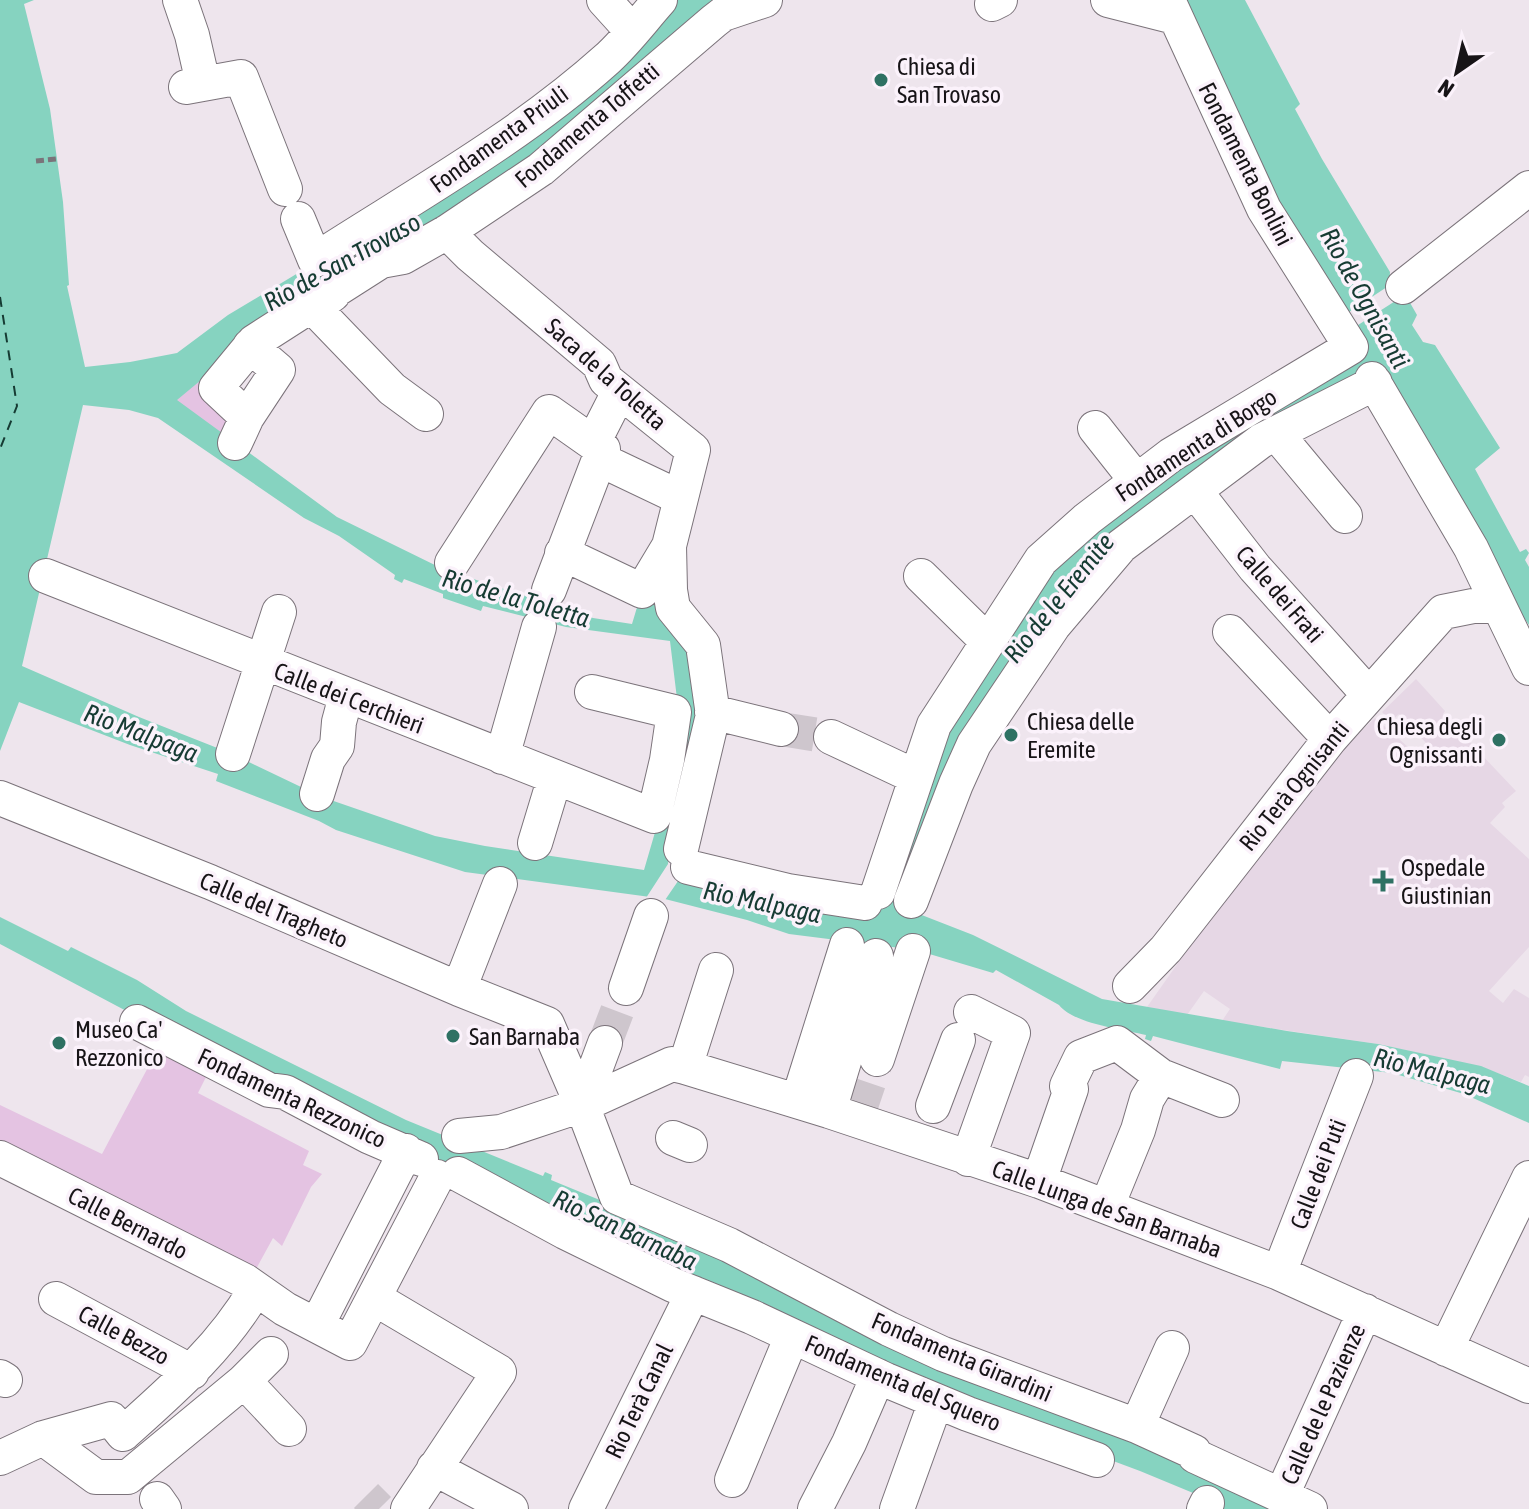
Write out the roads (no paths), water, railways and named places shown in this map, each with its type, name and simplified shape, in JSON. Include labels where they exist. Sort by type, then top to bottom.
[{"type":"street","name":"Fondamenta Priuli","points":[[180,0],[192,35],[195,85],[241,77],[315,260],[415,199],[540,113],[609,58],[660,0]]},
{"type":"street","points":[[604,0],[632,31]]},
{"type":"street","name":"Fondamenta Toffetti","points":[[241,430],[216,388],[250,346],[307,308],[314,308],[334,291],[381,261],[403,257],[447,232],[541,169],[723,14],[765,0]]},
{"type":"street","points":[[1108,0],[1171,8]]},
{"type":"street","name":"Fondamenta Bonlini","points":[[1171,8],[1264,209],[1351,347]]},
{"type":"street","points":[[1403,287],[1529,188]]},
{"type":"street","name":"Saca de la Toletta","points":[[447,232],[599,364],[606,380],[619,392],[693,450],[669,546],[654,587]]},
{"type":"street","points":[[314,308],[392,389],[426,414]]},
{"type":"street","name":"Fondamenta di Borgo","points":[[712,712],[684,858],[788,891],[871,898],[934,725],[1041,560],[1087,519],[1171,455],[1351,347]]},
{"type":"street","points":[[911,901],[974,744],[1054,625],[1121,546],[1276,433],[1374,381],[1471,548],[1486,606],[1529,668]]},
{"type":"street","points":[[549,590],[619,392]]},
{"type":"street","points":[[452,563],[549,412],[599,450],[681,498]]},
{"type":"street","points":[[1095,428],[1136,480]]},
{"type":"street","points":[[1276,433],[1345,516]]},
{"type":"street","name":"Calle dei Frati","points":[[1195,491],[1255,568],[1369,695]]},
{"type":"street","points":[[562,553],[654,587],[703,645],[712,712],[781,729]]},
{"type":"street","name":"Calle dei Cerchieri","points":[[46,576],[654,816],[674,712],[592,692]]},
{"type":"street","points":[[921,576],[988,642]]},
{"type":"street","name":"Rio Terà Ognisanti","points":[[1130,986],[1166,949],[1330,739],[1443,612],[1486,606]]},
{"type":"street","points":[[233,754],[279,612]]},
{"type":"street","points":[[502,757],[539,627]]},
{"type":"street","points":[[1230,632],[1330,739]]},
{"type":"street","points":[[317,794],[328,759],[337,750],[339,722],[346,696]]},
{"type":"street","points":[[831,737],[916,777]]},
{"type":"street","points":[[535,843],[555,777]]},
{"type":"street","name":"Calle del Tragheto","points":[[0,798],[210,882],[547,1024],[582,1105]]},
{"type":"street","points":[[459,989],[500,884]]},
{"type":"street","points":[[626,988],[651,916]]},
{"type":"street","points":[[836,1112],[861,951]]},
{"type":"street","points":[[877,1059],[913,951]]},
{"type":"street","points":[[459,1136],[501,1132],[582,1105],[679,1065],[716,970]]},
{"type":"street","name":"Fondamenta Rezzonico","points":[[137,1022],[269,1090],[285,1092],[419,1167],[702,1297]]},
{"type":"street","points":[[933,1106],[964,1026],[1013,1033],[968,1159]]},
{"type":"street","points":[[582,1105],[605,1043]]},
{"type":"street","points":[[1039,1181],[1071,1089],[1067,1086],[1081,1057],[1117,1043]]},
{"type":"street","points":[[1117,1043],[1161,1076],[1222,1100]]},
{"type":"street","points":[[1117,1043],[1138,1130]]},
{"type":"street","name":"Calle Lunga de San Barnaba","points":[[679,1065],[921,1140],[1107,1206],[1279,1273],[1529,1386]]},
{"type":"street","points":[[1107,1206],[1138,1130],[1147,1099],[1161,1076]]},
{"type":"street","name":"Calle dei Puti","points":[[1279,1273],[1356,1076]]},
{"type":"street","name":"Fondamenta Girardini","points":[[582,1105],[617,1197],[744,1252],[943,1354],[1137,1426],[1295,1503]]},
{"type":"street","name":"Calle Bernardo","points":[[0,1158],[245,1281],[255,1290],[323,1314],[350,1343],[374,1298]]},
{"type":"street","points":[[408,1509],[499,1372],[374,1298],[419,1167]]},
{"type":"street","points":[[323,1314],[419,1167]]},
{"type":"street","points":[[1446,1349],[1529,1178]]},
{"type":"street","points":[[0,1458],[43,1438],[111,1419],[123,1434],[192,1372],[239,1317],[255,1290]]},
{"type":"street","name":"Fondamenta del Squero","points":[[702,1297],[936,1401],[1097,1460]]},
{"type":"street","name":"Rio Terà Canal","points":[[586,1509],[702,1297]]},
{"type":"street","name":"Calle Bezzo","points":[[56,1299],[192,1372]]},
{"type":"street","name":"Calle de le Pazienze","points":[[1295,1503],[1365,1311]]},
{"type":"street","points":[[732,1480],[792,1336]]},
{"type":"street","points":[[1137,1426],[1172,1348]]},
{"type":"street","points":[[43,1438],[96,1477],[145,1487],[271,1354]]},
{"type":"street","points":[[815,1509],[849,1443],[878,1376]]},
{"type":"street","points":[[244,1381],[289,1429]]},
{"type":"street","points":[[897,1509],[936,1401]]},
{"type":"street","points":[[434,1468],[511,1509]]},
{"type":"water","points":[[0,0],[34,0],[24,4],[50,109],[63,202],[67,286],[85,367],[177,353],[228,315],[313,264],[666,0],[732,0],[595,120],[248,341],[177,400],[337,517],[443,569],[593,618],[632,624],[641,594],[664,606],[689,641],[699,725],[668,864],[788,895],[886,883],[940,727],[1045,566],[1102,510],[1360,350],[1335,313],[1174,0],[1245,0],[1300,104],[1295,109],[1390,272],[1389,286],[1409,301],[1417,315],[1412,325],[1423,342],[1435,345],[1500,448],[1475,469],[1520,552],[1526,549],[1529,553],[1525,560],[1529,567],[1529,625],[1486,563],[1384,381],[1323,400],[1048,623],[914,912],[973,935],[1102,999],[1378,1044],[1481,1066],[1529,1086],[1529,1123],[1464,1094],[1392,1073],[1282,1061],[1280,1069],[1153,1036],[1151,1041],[1145,1039],[1146,1035],[1076,1017],[996,970],[993,973],[916,950],[789,934],[665,899],[465,872],[336,830],[216,781],[218,774],[130,745],[19,702],[0,751]],"holes":[[[83,405],[129,410],[158,418],[304,518],[339,536],[402,583],[404,579],[443,594],[443,598],[481,611],[483,606],[566,627],[670,641],[678,707],[658,822],[644,870],[435,836],[322,797],[230,753],[22,666]]]},
{"type":"water","name":"Rio San Barnaba","points":[[0,917],[68,951],[71,947],[137,980],[186,1011],[406,1120],[543,1176],[545,1172],[552,1175],[551,1180],[724,1251],[1028,1395],[1289,1509],[1217,1509],[1198,1495],[1140,1471],[968,1407],[474,1173],[423,1154],[166,1032],[0,944]]},
{"type":"tunnel","points":[[781,729],[831,737]]},
{"type":"tunnel","points":[[605,1043],[626,988]]},
{"type":"tunnel","points":[[858,1115],[877,1059]]},
{"type":"tunnel","points":[[366,1496],[379,1509]]},
{"type":"place","name":"Chiesa di San Trovaso","points":[[881,80]]},
{"type":"place","name":"Chiesa delle Eremite","points":[[1011,735]]},
{"type":"place","name":"Chiesa degli Ognissanti","points":[[1499,740]]},
{"type":"place","name":"Ospedale Giustinian","points":[[1383,881]]},
{"type":"place","name":"San Barnaba","points":[[453,1036]]},
{"type":"place","name":"Museo Ca' Rezzonico","points":[[59,1043]]},
{"type":"water label","name":"Rio de San Trovaso","points":[[342,262]]},
{"type":"water label","name":"Rio de Ognisanti","points":[[1365,298]]},
{"type":"water label","name":"Rio de la Toletta","points":[[516,598]]},
{"type":"water label","name":"Rio de le Eremite","points":[[1059,598]]},
{"type":"water label","name":"Rio Malpaga","points":[[141,733]]},
{"type":"water label","name":"Rio Malpaga","points":[[762,902]]},
{"type":"water label","name":"Rio Malpaga","points":[[1432,1071]]}]
